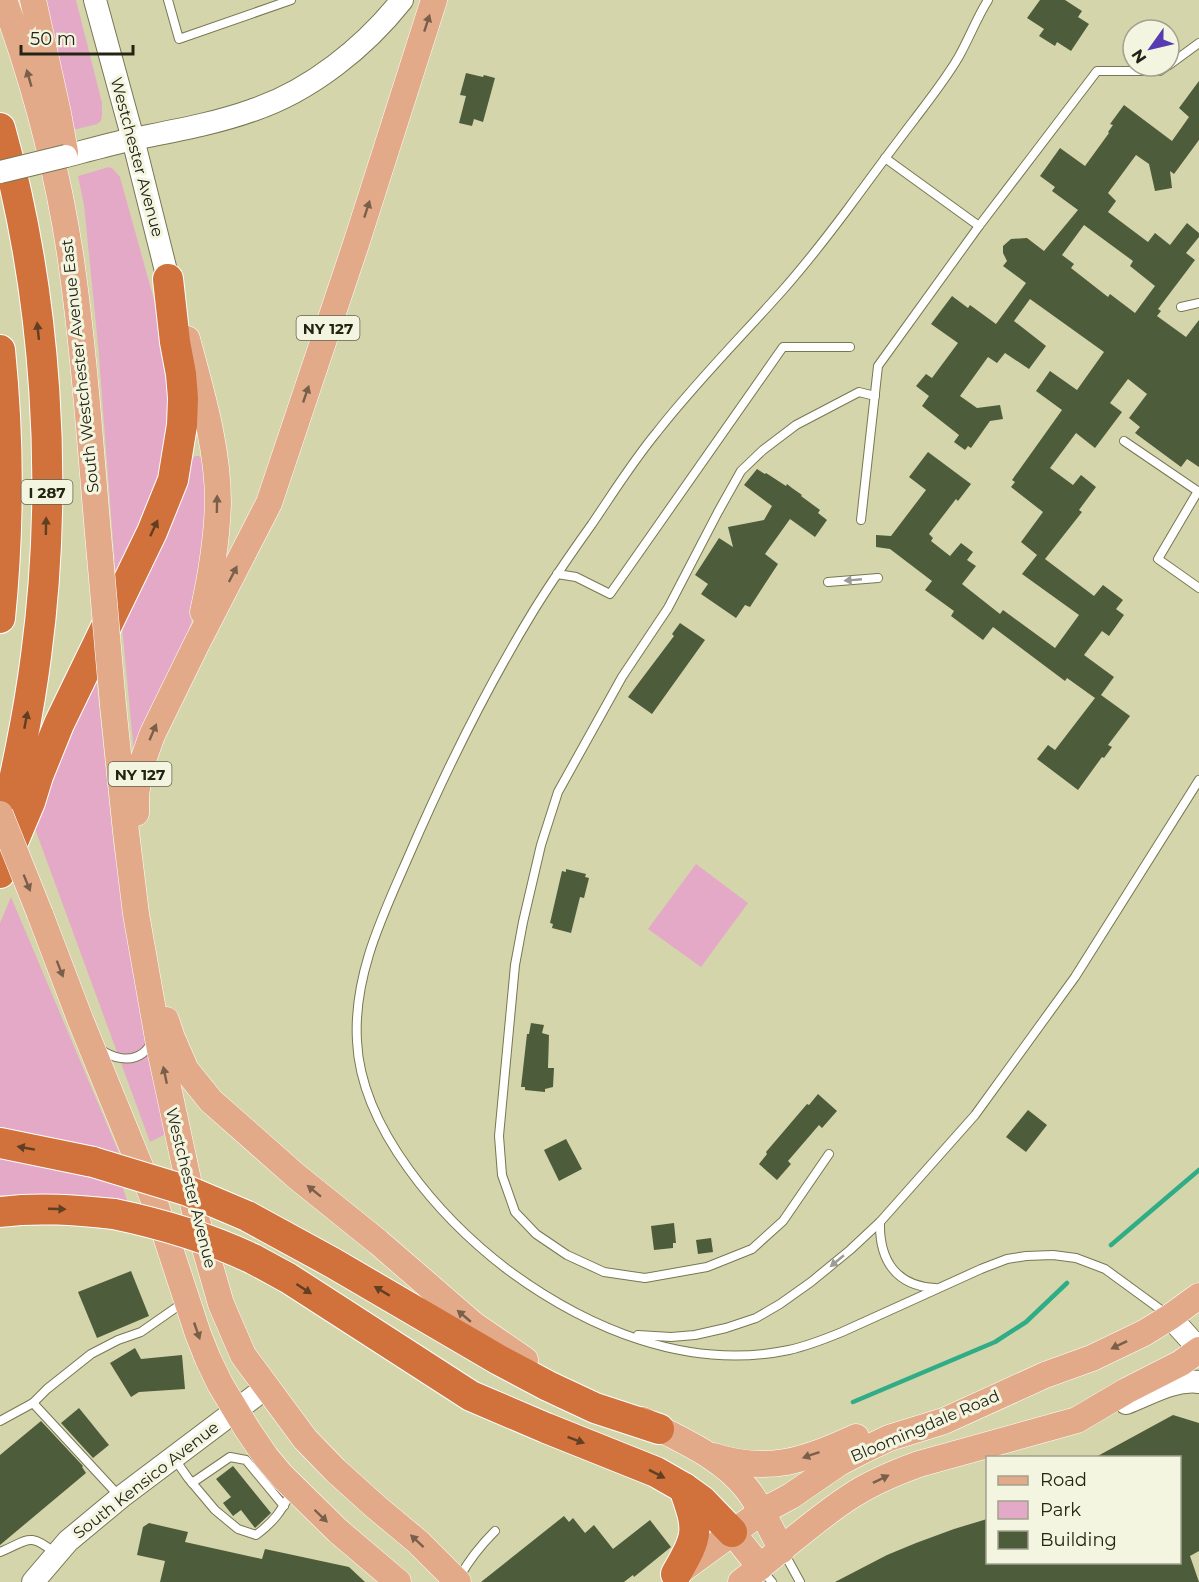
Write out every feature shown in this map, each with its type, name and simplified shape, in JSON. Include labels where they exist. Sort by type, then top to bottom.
[{"type":"highway","name":"I 287","points":[[0,128],[29,260],[42,372],[47,485],[43,586],[36,655],[15,777],[0,843]]},
{"type":"highway","points":[[0,873],[59,724],[152,532],[173,480],[182,425],[183,398],[168,279]]},
{"type":"highway","name":"I 287","points":[[0,350],[6,430],[7,484],[1,605]]},
{"type":"highway","points":[[0,1143],[93,1162],[188,1191],[247,1216],[306,1247],[489,1355],[548,1386],[595,1408],[659,1429]]},
{"type":"highway","points":[[0,1212],[50,1209],[114,1214],[192,1235],[253,1259],[288,1278],[471,1396],[656,1472],[684,1488],[702,1502],[732,1532]]},
{"type":"highway","points":[[670,1578],[691,1548],[695,1533],[694,1519],[684,1488]]},
{"type":"main road","name":"South Westchester Avenue East","points":[[4,0],[45,134],[62,207],[77,309],[113,705]]},
{"type":"main road","points":[[33,0],[58,112],[72,201],[77,309]]},
{"type":"main road","name":"Westchester Avenue","points":[[95,0],[168,279]]},
{"type":"main road","points":[[0,172],[133,139],[166,134],[254,110],[303,87],[356,49],[402,0]]},
{"type":"main road","name":"NY 127","points":[[138,926],[136,794],[141,766],[152,735],[268,503],[349,266],[434,0]]},
{"type":"main road","points":[[168,279],[198,381],[216,469],[218,501],[213,563],[196,645]]},
{"type":"main road","name":"Westchester Avenue","points":[[113,705],[138,926],[158,1038],[196,1217],[221,1304],[243,1355],[306,1439],[335,1470],[418,1542],[458,1582]]},
{"type":"main road","name":"Westchester Avenue","points":[[0,814],[155,1203],[208,1359],[259,1463],[289,1497],[338,1531],[398,1582]]},
{"type":"main road","points":[[138,926],[177,1049],[186,1070],[211,1101],[296,1176],[378,1242],[474,1325],[499,1343],[529,1363],[684,1440],[734,1476],[745,1486],[782,1550]]},
{"type":"main road","name":"Bloomingdale Road","points":[[670,1578],[761,1512],[791,1496],[839,1463],[890,1438],[944,1421],[1045,1375],[1092,1358],[1144,1333],[1199,1296]]},
{"type":"main road","points":[[1170,1317],[1199,1333]]},
{"type":"main road","points":[[1170,1317],[1199,1350]]},
{"type":"main road","name":"Bloomingdale Road","points":[[758,1577],[782,1550],[847,1498],[894,1473],[1077,1420],[1126,1391],[1181,1364],[1199,1350]]},
{"type":"main road","points":[[702,1451],[730,1460],[760,1464],[789,1462],[938,1407],[1045,1375]]},
{"type":"main road","points":[[1077,1420],[1174,1384],[1199,1383]]},
{"type":"main road","name":"South Kensico Avenue","points":[[33,1582],[68,1541],[120,1497],[267,1387]]},
{"type":"main road","points":[[732,1532],[758,1577]]},
{"type":"lane","points":[[168,0],[179,39],[291,0]]},
{"type":"lane","points":[[988,0],[978,15],[958,58],[840,219],[785,288],[658,429],[557,574],[531,616],[442,782],[391,898],[364,969],[356,1014],[360,1068],[374,1111],[387,1136],[420,1184],[456,1224],[498,1262],[561,1305],[596,1323],[654,1345],[697,1354],[724,1356],[757,1355],[794,1349],[819,1342],[1007,1259],[1026,1256],[1053,1255],[1076,1258],[1105,1269],[1170,1317]]},
{"type":"lane","points":[[1181,56],[1199,43]]},
{"type":"lane","points":[[861,520],[878,366],[979,226],[1097,71],[1121,71]]},
{"type":"lane","points":[[885,158],[979,226]]},
{"type":"lane","points":[[1181,307],[1199,303]]},
{"type":"lane","points":[[557,574],[576,577],[610,594],[783,347],[850,347]]},
{"type":"lane","points":[[829,1154],[783,1221],[752,1249],[707,1267],[645,1278],[604,1272],[567,1255],[536,1234],[515,1212],[502,1175],[499,1137],[515,965],[522,922],[541,845],[558,792],[622,677],[668,608],[741,471],[763,450],[796,425],[859,392],[875,396]]},
{"type":"lane","points":[[1125,441],[1198,492],[1158,560],[1199,588]]},
{"type":"lane","points":[[828,582],[878,578]]},
{"type":"lane","points":[[619,1332],[647,1337],[695,1335],[756,1318],[812,1282],[880,1222],[975,1115],[1075,977],[1199,780]]},
{"type":"lane","points":[[88,1039],[106,1054],[118,1058],[135,1058],[158,1038]]},
{"type":"lane","points":[[880,1222],[885,1254],[898,1275],[922,1288],[937,1288]]},
{"type":"lane","points":[[0,1421],[33,1403],[91,1354],[118,1340],[141,1332],[187,1300]]},
{"type":"lane","points":[[33,1403],[120,1497]]},
{"type":"lane","points":[[192,1483],[230,1457],[259,1463]]},
{"type":"lane","points":[[174,1458],[215,1510],[238,1529],[256,1535],[272,1523],[289,1497]]},
{"type":"lane","points":[[458,1582],[467,1563],[495,1531]]},
{"type":"lane","points":[[0,1552],[26,1539],[40,1541],[56,1554]]},
{"type":"lane","points":[[782,1550],[800,1582]]},
{"type":"green space","points":[[40,0],[76,0],[102,103],[101,121],[97,124],[69,131]]},
{"type":"green space","points":[[109,167],[120,177],[159,318],[172,400],[163,471],[116,580],[98,344],[84,205],[78,176]]},
{"type":"green space","points":[[195,456],[199,456],[205,463],[210,508],[196,607],[176,669],[134,753],[122,626],[159,552],[189,464]]},
{"type":"green space","points":[[96,676],[114,848],[143,1025],[168,1133],[150,1142],[34,826]]},
{"type":"green space","points":[[696,864],[748,903],[701,967],[648,929]]},
{"type":"green space","points":[[11,897],[119,1153],[0,1127],[0,923]]},
{"type":"green space","points":[[0,1155],[120,1180],[129,1206],[0,1203]]},
{"type":"building","points":[[1040,0],[1065,0],[1082,11],[1078,17],[1089,24],[1071,51],[1057,42],[1055,46],[1039,36],[1044,29],[1027,18]]},
{"type":"building","points":[[466,73],[495,78],[483,122],[474,119],[472,126],[459,123],[466,96],[460,95]]},
{"type":"building","points":[[1199,81],[1199,140],[1174,174],[1170,171],[1172,188],[1155,191],[1149,164],[1136,155],[1108,193],[1116,201],[1108,212],[1148,242],[1155,233],[1170,245],[1187,223],[1199,233],[1199,237],[1186,253],[1195,260],[1158,309],[1161,311],[1157,316],[1186,337],[1199,320],[1199,467],[1187,459],[1181,467],[1135,433],[1140,427],[1129,418],[1147,394],[1128,379],[1110,403],[1122,412],[1095,448],[1076,433],[1050,468],[1073,485],[1081,475],[1096,487],[1079,510],[1082,512],[1045,559],[1094,596],[1103,585],[1123,600],[1116,609],[1124,615],[1109,636],[1102,631],[1084,655],[1114,677],[1101,695],[1130,716],[1108,745],[1112,747],[1078,790],[1037,759],[1048,745],[1055,750],[1095,698],[1067,678],[1065,681],[993,627],[983,640],[951,616],[954,611],[925,590],[932,581],[890,549],[876,547],[876,535],[891,536],[926,490],[909,477],[928,452],[971,484],[958,501],[956,499],[929,534],[933,538],[931,541],[950,556],[961,543],[973,552],[967,560],[976,566],[962,584],[1000,614],[1003,610],[1055,648],[1079,615],[1022,574],[1037,555],[1021,542],[1043,512],[1011,487],[1015,482],[1012,480],[1062,410],[1036,391],[1050,371],[1077,390],[1104,352],[1030,299],[1014,321],[1046,346],[1029,369],[1005,353],[997,363],[988,357],[960,396],[977,408],[1000,405],[1003,419],[990,421],[971,448],[968,446],[965,450],[954,442],[959,435],[922,406],[929,396],[916,386],[926,374],[932,378],[958,343],[931,324],[952,296],[968,308],[970,305],[996,324],[1026,283],[1003,266],[1007,261],[1003,253],[1003,246],[1011,239],[1027,238],[1044,251],[1078,210],[1052,191],[1055,187],[1040,176],[1060,148],[1085,166],[1109,133],[1113,125],[1110,124],[1124,105],[1172,141],[1189,117],[1179,108]],"holes":[[[1084,225],[1133,261],[1130,266],[1155,286],[1135,313],[1110,294],[1108,297],[1071,268],[1074,264],[1062,255]]]},
{"type":"building","points":[[757,469],[786,486],[787,484],[820,510],[818,513],[827,520],[815,537],[790,519],[765,554],[778,564],[750,607],[745,605],[736,618],[701,594],[708,584],[695,575],[719,538],[733,547],[728,527],[764,520],[772,506],[744,485]]},
{"type":"building","points":[[680,623],[705,640],[652,714],[628,697],[674,636],[672,634]]},
{"type":"building","points":[[566,869],[586,874],[585,877],[589,878],[584,898],[580,897],[571,933],[552,928],[553,924],[550,923],[562,871],[566,872]]},
{"type":"building","points":[[531,1023],[544,1025],[542,1033],[549,1035],[548,1068],[554,1068],[553,1087],[545,1089],[545,1092],[525,1090],[525,1087],[521,1087],[527,1034],[529,1034]]},
{"type":"building","points":[[818,1094],[837,1111],[822,1128],[819,1125],[788,1161],[791,1164],[777,1180],[759,1164],[767,1154],[766,1152]]},
{"type":"building","points":[[1028,1110],[1047,1125],[1026,1152],[1006,1137]]},
{"type":"building","points":[[566,1139],[582,1169],[559,1181],[544,1150]]},
{"type":"building","points":[[674,1223],[676,1243],[673,1243],[673,1248],[654,1250],[651,1226]]},
{"type":"building","points":[[711,1238],[713,1252],[698,1254],[696,1240]]},
{"type":"building","points":[[131,1271],[149,1316],[97,1338],[78,1292]]},
{"type":"building","points":[[135,1348],[141,1359],[182,1355],[185,1389],[139,1392],[131,1397],[110,1363]]},
{"type":"building","points":[[79,1408],[109,1445],[93,1458],[61,1423]]},
{"type":"building","points":[[1173,1415],[1199,1423],[1199,1551],[1190,1556],[1199,1582],[835,1582],[887,1555],[986,1519],[986,1564],[1181,1564],[1181,1456],[1098,1456]]},
{"type":"building","points":[[41,1421],[83,1466],[86,1473],[0,1545],[0,1455]]},
{"type":"building","points":[[233,1466],[271,1513],[255,1528],[241,1510],[233,1516],[223,1503],[231,1497],[216,1479]]},
{"type":"building","points":[[564,1516],[569,1522],[573,1518],[585,1533],[594,1525],[613,1549],[650,1520],[671,1547],[634,1577],[633,1575],[624,1582],[481,1582]]},
{"type":"building","points":[[149,1523],[188,1532],[185,1542],[262,1559],[265,1549],[349,1567],[365,1582],[160,1582],[165,1561],[137,1555],[143,1527]]},
{"type":"waterway","points":[[1111,1245],[1199,1170]]},
{"type":"waterway","points":[[853,1402],[995,1342],[1026,1322],[1067,1283]]}]
